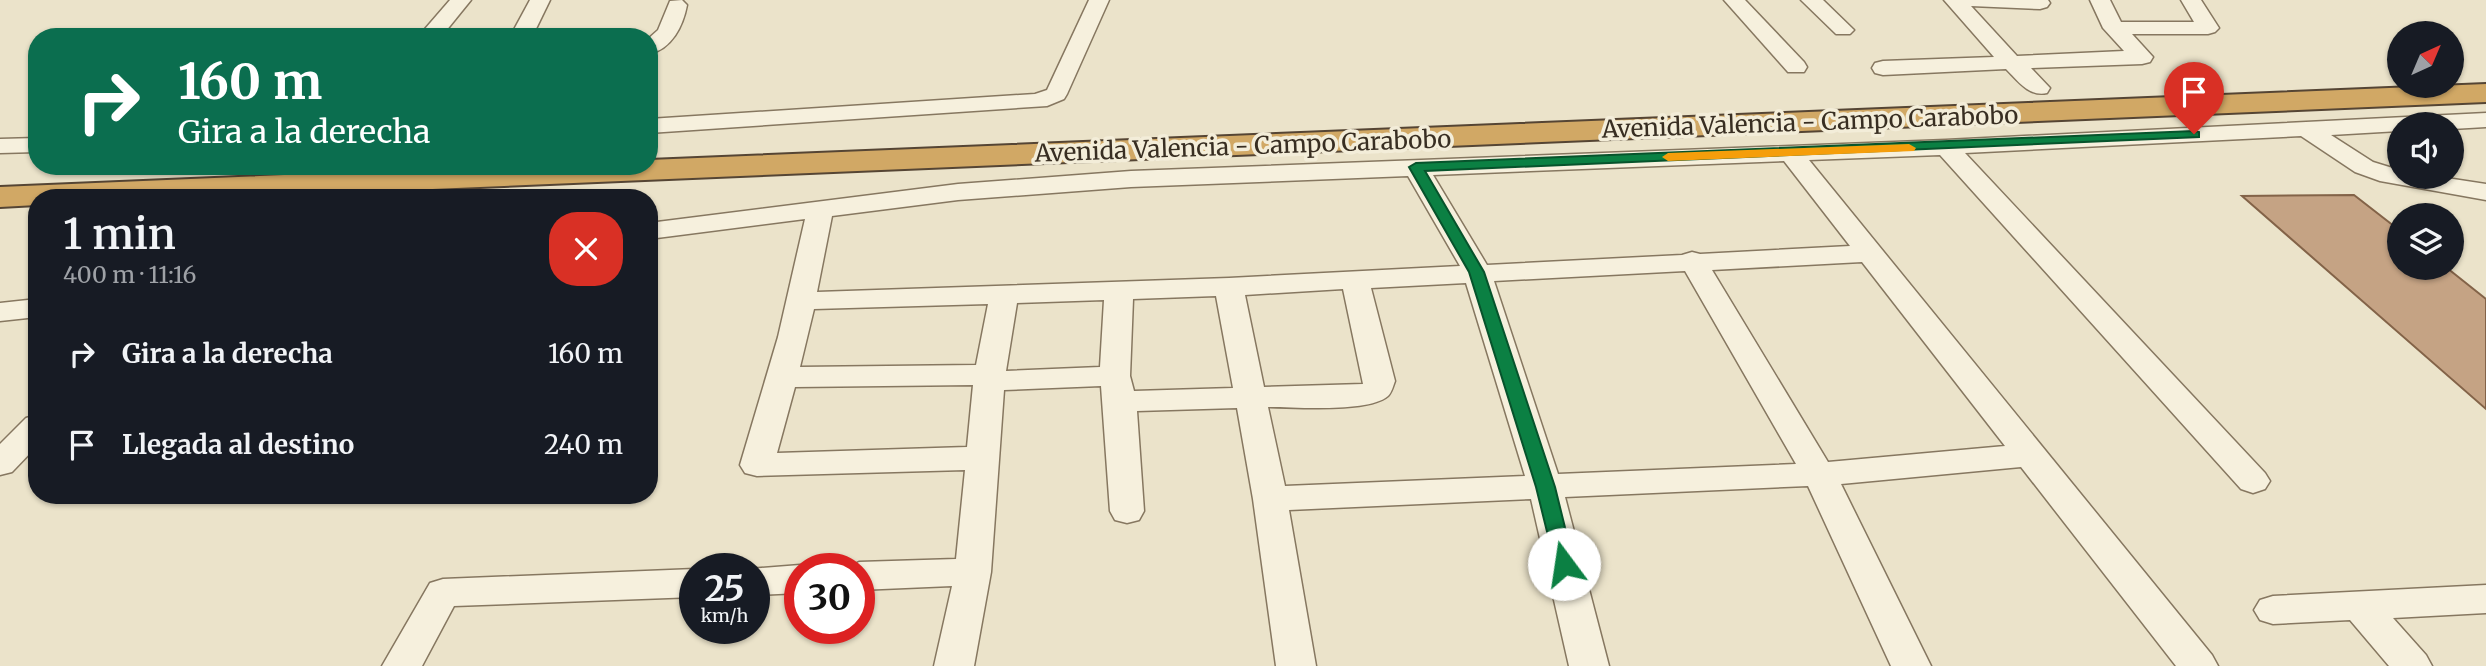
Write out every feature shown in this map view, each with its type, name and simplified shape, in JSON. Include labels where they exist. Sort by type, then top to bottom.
[{"type":"highway","points":[[2464,70],[2486,69]]},
{"type":"highway","name":"Avenida Valencia - Campo Carabobo","points":[[658,142],[695,132],[2039,88],[2387,74]]},
{"type":"highway","name":"Avenida Valencia - Campo Carabobo","points":[[658,169],[2486,93]]},
{"type":"highway","points":[[0,170],[28,169]]},
{"type":"highway","name":"Avenida Valencia - Campo Carabobo","points":[[191,189],[526,175]]},
{"type":"highway","name":"Avenida Valencia - Campo Carabobo","points":[[0,197],[28,196]]},
{"type":"street","points":[[437,28],[461,0]]},
{"type":"street","points":[[526,28],[540,0]]},
{"type":"street","points":[[658,127],[695,132],[1039,101],[1056,94],[1099,0]]},
{"type":"street","points":[[1734,0],[1796,66]]},
{"type":"street","points":[[1811,0],[1843,30]]},
{"type":"street","points":[[1954,0],[2039,88]]},
{"type":"street","points":[[1968,0],[2040,3]]},
{"type":"street","points":[[1883,68],[2142,57],[2114,29],[2100,0]]},
{"type":"street","points":[[2114,29],[2208,28],[2191,0]]},
{"type":"street","points":[[658,43],[673,24],[677,5]]},
{"type":"street","name":"Avenida Valencia - Campo Carabobo","points":[[658,230],[958,192],[1118,180],[1946,147],[2486,120]]},
{"type":"street","points":[[2306,129],[2364,167],[2389,176],[2486,192]]},
{"type":"street","points":[[0,146],[28,145]]},
{"type":"street","points":[[1946,147],[2253,481]]},
{"type":"street","points":[[1790,152],[1867,253],[2198,666]]},
{"type":"street","points":[[1416,167],[1477,272],[1545,487],[1589,666]]},
{"type":"street","points":[[820,208],[804,301],[757,465],[982,458]]},
{"type":"street","points":[[804,301],[1228,287],[1692,260],[1867,253]]},
{"type":"street","points":[[1692,260],[1819,474],[1911,666]]},
{"type":"street","points":[[784,377],[990,378],[1249,397],[1365,395],[1377,389],[1379,381],[1355,280]]},
{"type":"street","points":[[1228,287],[1270,499],[1296,666]]},
{"type":"street","points":[[1119,289],[1118,388],[1127,510]]},
{"type":"street","points":[[954,666],[974,572],[990,378],[1004,295]]},
{"type":"street","points":[[0,312],[28,309]]},
{"type":"street","points":[[0,464],[28,435]]},
{"type":"street","points":[[1270,499],[1819,474],[2031,455]]},
{"type":"street","points":[[875,575],[974,572]]},
{"type":"street","points":[[402,666],[443,593],[679,584]]},
{"type":"street","points":[[2273,610],[2486,599]]},
{"type":"street","points":[[2360,606],[2412,666]]},
{"type":"building","points":[[2354,195],[2387,221],[2387,280],[2462,280],[2486,299],[2486,409],[2242,196]]},
{"type":"slow traffic","points":[[1668,157],[1909,148]]},
{"type":"route","points":[[1564,564],[1545,487],[1477,272],[1416,167],[1946,147],[2194,134]]}]
